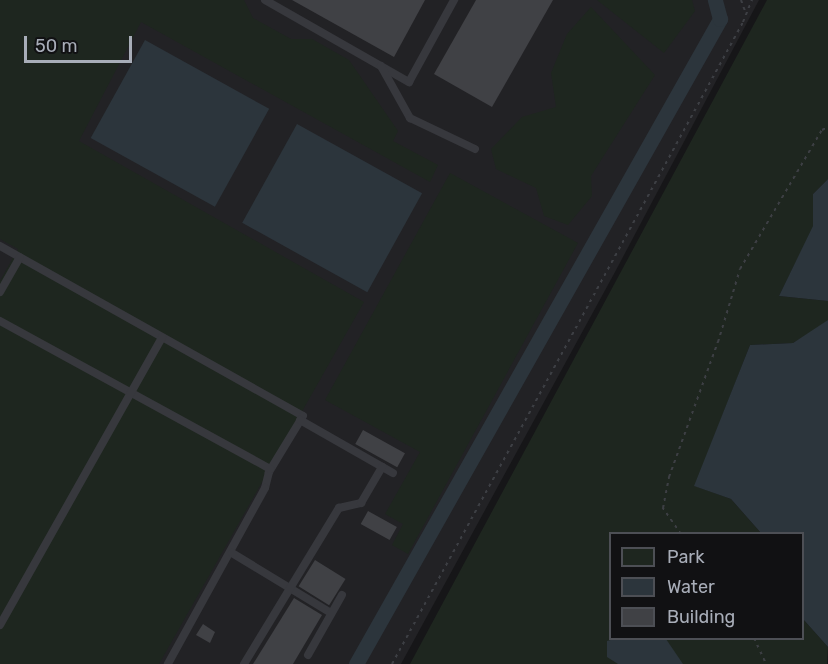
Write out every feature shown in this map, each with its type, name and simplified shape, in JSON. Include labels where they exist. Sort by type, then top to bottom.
[{"type":"lane","points":[[265,0],[409,82],[454,0]]},
{"type":"lane","points":[[381,66],[410,118],[475,149]]},
{"type":"lane","points":[[0,246],[303,416],[270,469],[266,488],[232,553],[168,664]]},
{"type":"lane","points":[[0,292],[20,257]]},
{"type":"lane","points":[[0,321],[270,469]]},
{"type":"lane","points":[[0,625],[162,337]]},
{"type":"lane","points":[[300,420],[393,473]]},
{"type":"lane","points":[[244,664],[339,508],[361,502],[382,467]]},
{"type":"lane","points":[[232,553],[331,613]]},
{"type":"lane","points":[[308,655],[342,595]]},
{"type":"path","points":[[741,0],[746,12]]},
{"type":"path","points":[[392,664],[743,22],[752,0]]},
{"type":"path","points":[[680,532],[663,508],[669,477],[718,342],[740,269],[822,130],[828,127]]},
{"type":"path","points":[[754,640],[766,664]]},
{"type":"shaded area","points":[[0,0],[759,0],[615,272],[401,664],[0,664]]},
{"type":"green space","points":[[0,0],[244,0],[253,18],[291,39],[312,39],[349,60],[398,131],[393,141],[438,165],[430,182],[141,22],[79,141],[364,302],[159,664],[0,664],[0,281],[18,249],[0,239]]},
{"type":"green space","points":[[597,0],[692,0],[695,11],[664,53]]},
{"type":"green space","points":[[767,0],[828,0],[828,179],[813,194],[814,226],[779,296],[828,301],[828,322],[793,343],[750,345],[695,486],[731,499],[760,532],[609,532],[609,640],[804,640],[804,620],[828,647],[827,664],[410,664]]},
{"type":"green space","points":[[591,7],[655,75],[591,176],[592,196],[568,225],[544,216],[536,188],[496,169],[491,149],[522,117],[556,107],[551,73],[567,34]]},
{"type":"green space","points":[[450,173],[578,243],[408,554],[392,545],[403,524],[385,514],[420,452],[325,400]]},
{"type":"water","points":[[145,40],[269,109],[215,207],[91,138]]},
{"type":"water","points":[[297,124],[422,193],[367,292],[242,223]]},
{"type":"water","points":[[828,179],[828,301],[779,296],[813,226],[813,194]]},
{"type":"water","points":[[828,320],[828,647],[804,620],[804,532],[760,532],[731,499],[694,486],[750,345],[793,343]]},
{"type":"water","points":[[667,640],[683,664],[618,664],[607,657],[607,641]]},
{"type":"building","points":[[292,0],[425,0],[394,57]]},
{"type":"building","points":[[476,0],[553,0],[492,107],[434,74]]},
{"type":"building","points":[[363,430],[405,453],[397,467],[355,444]]},
{"type":"building","points":[[368,511],[397,527],[390,540],[361,524]]},
{"type":"building","points":[[315,560],[346,579],[329,605],[299,586]]},
{"type":"building","points":[[294,598],[322,615],[293,664],[253,664]]},
{"type":"building","points":[[203,624],[215,632],[210,643],[196,635]]},
{"type":"waterway","points":[[356,664],[720,19],[715,0]]}]
